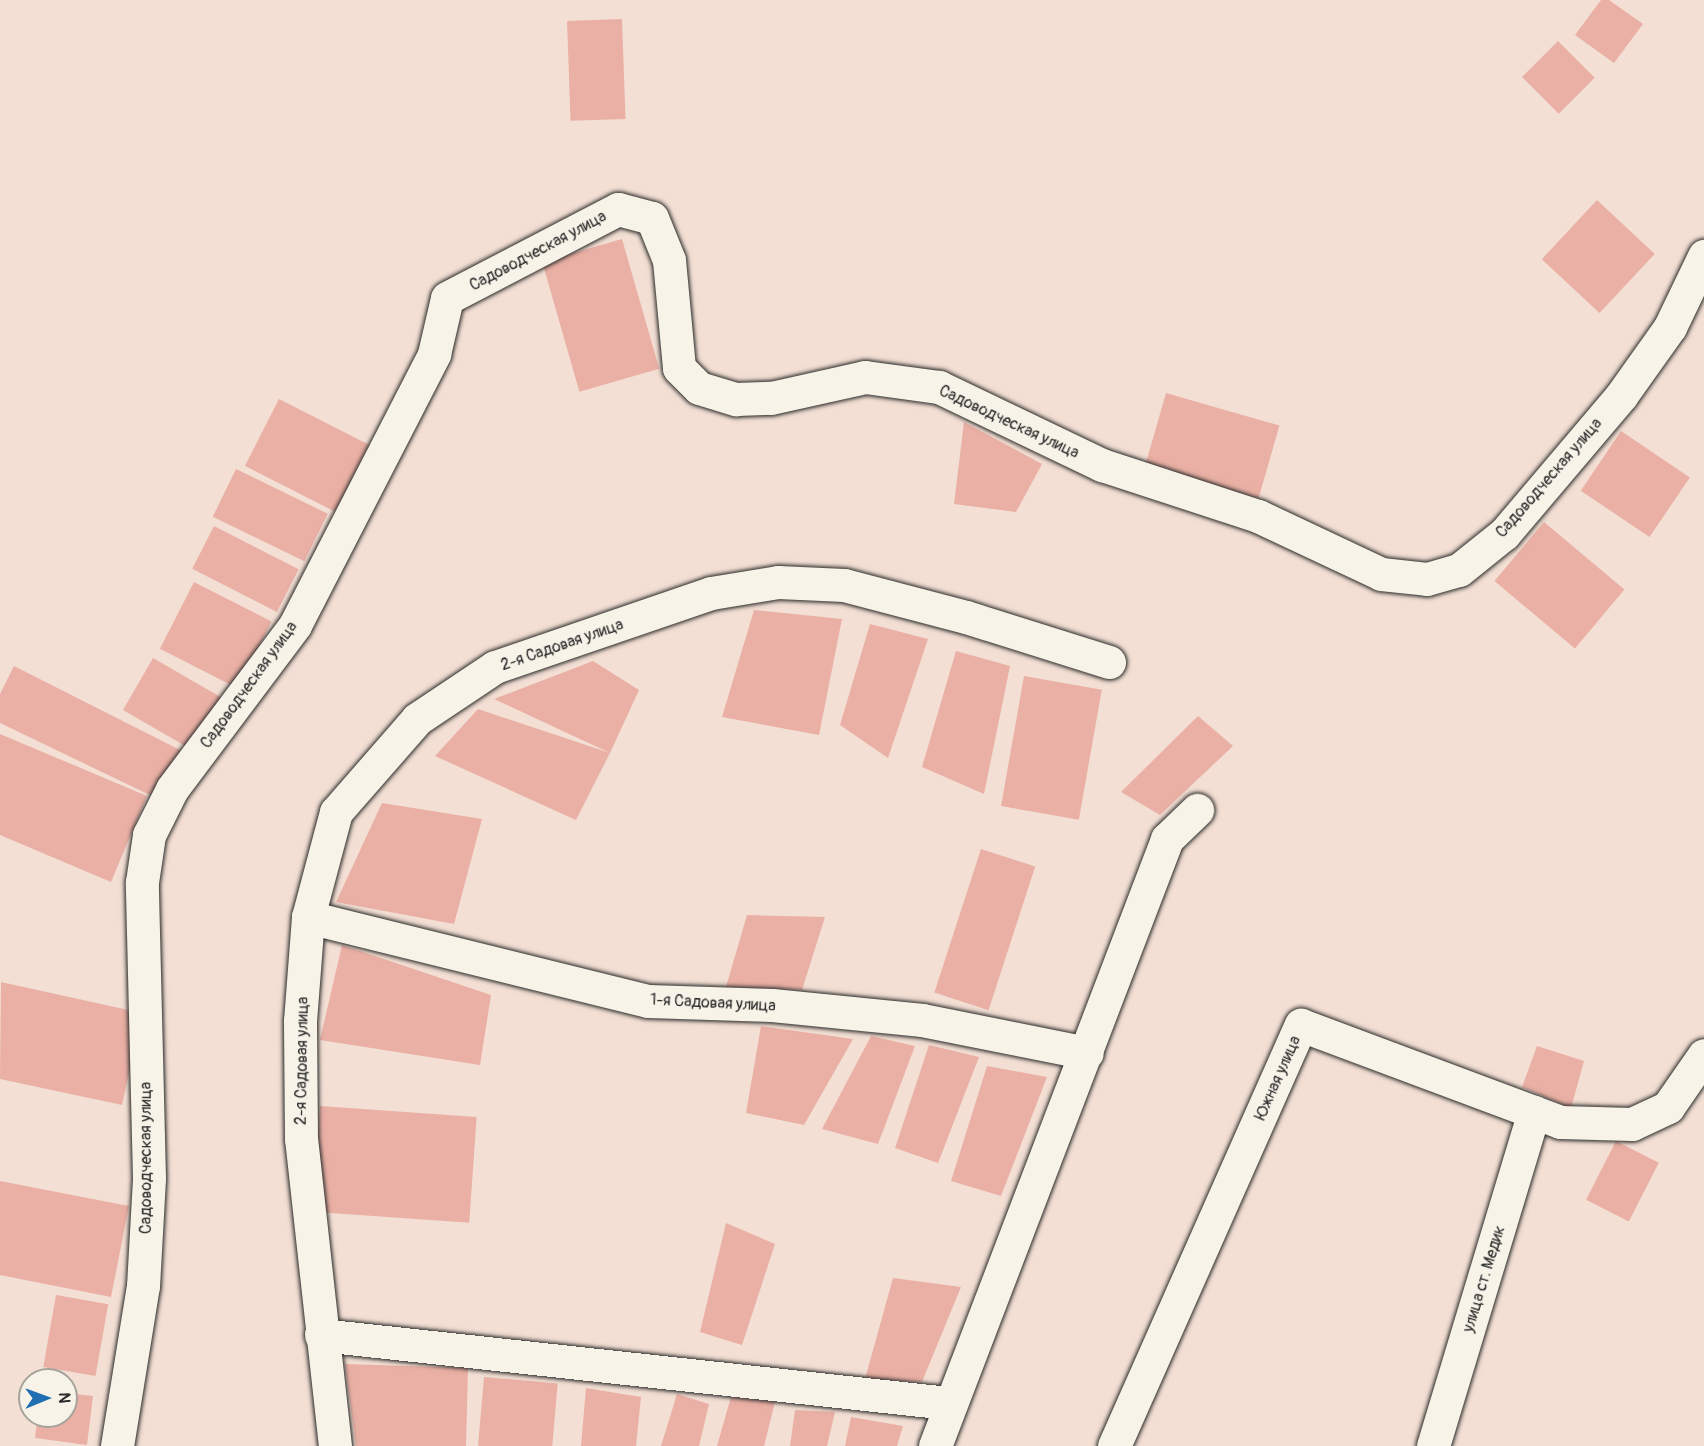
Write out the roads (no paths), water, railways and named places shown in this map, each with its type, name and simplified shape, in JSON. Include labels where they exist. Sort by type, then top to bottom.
[{"type":"street","name":"Садоводческая улица","points":[[117,1446],[145,1254],[149,1178],[142,882],[149,835],[172,789],[295,625],[434,354],[447,298],[618,209],[652,218],[669,260],[679,368],[699,388],[735,399],[771,398],[865,377],[939,387],[1101,465],[1258,516],[1381,574],[1427,579],[1459,570],[1504,534],[1621,396],[1670,327],[1704,256]]},
{"type":"street","name":"2-я Садовая улица","points":[[335,1446],[321,1335],[302,1139],[300,1021],[308,917],[336,812],[417,719],[495,668],[711,593],[778,582],[844,585],[966,617],[1109,662]]},
{"type":"street","points":[[935,1446],[948,1403],[1088,1053],[1167,838],[1197,810]]},
{"type":"street","name":"1-я Садовая улица","points":[[308,917],[648,1001],[772,1005],[922,1020],[1088,1053]]},
{"type":"street","name":"Южная улица","points":[[1114,1446],[1301,1025],[1560,1122],[1632,1124],[1668,1107],[1704,1055]]},
{"type":"street","name":"улица ст. Медик","points":[[1434,1446],[1534,1112]]},
{"type":"street","points":[[321,1335],[948,1403]]}]
